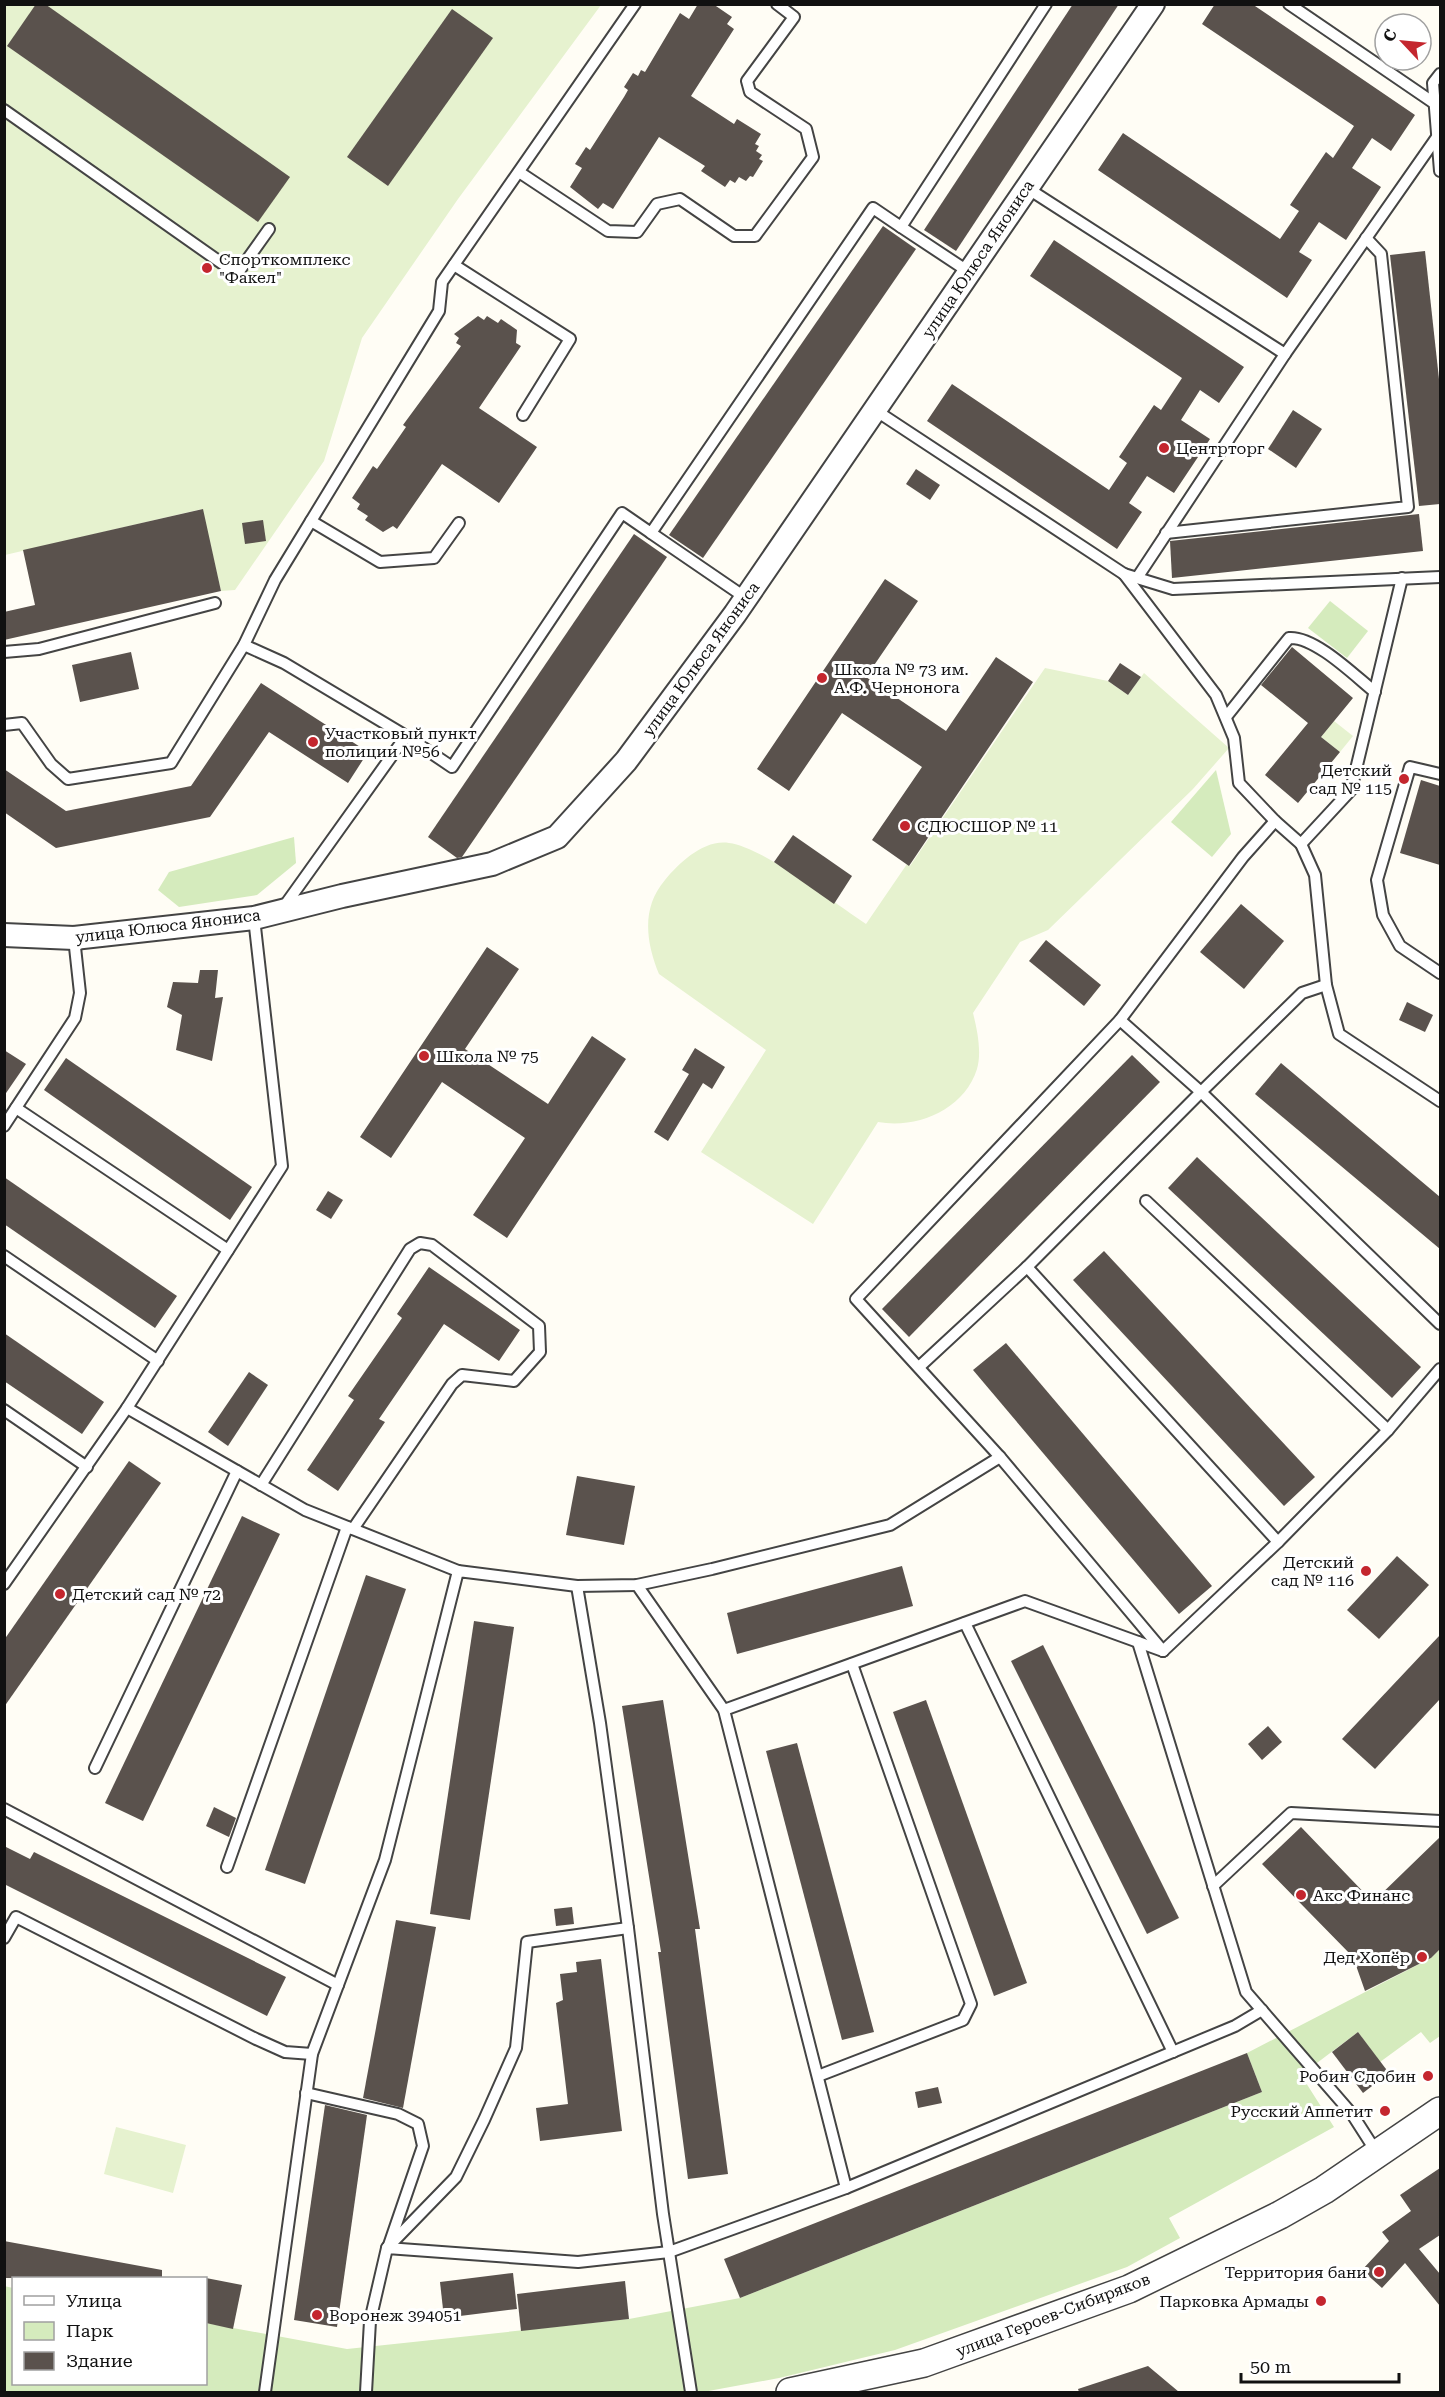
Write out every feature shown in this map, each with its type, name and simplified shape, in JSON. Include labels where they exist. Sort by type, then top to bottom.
[{"type":"street","name":"улица Юлюса Янониса","points":[[4,935],[74,938],[254,918],[492,864],[557,837],[626,761],[746,598],[1153,4]]},
{"type":"street","name":"улица Героев-Сибиряков","points":[[790,2392],[924,2363],[1129,2289],[1280,2215],[1324,2190],[1432,2117]]},
{"type":"lane","points":[[4,725],[22,723],[51,764],[68,779],[171,763],[244,645],[275,580],[439,311],[442,282],[635,4]]},
{"type":"lane","points":[[519,172],[608,231],[637,232],[657,204],[680,199],[734,236],[754,236],[813,157],[806,129],[750,92],[747,81],[794,17],[777,4]]},
{"type":"lane","points":[[901,227],[1046,4]]},
{"type":"lane","points":[[1290,4],[1434,103]]},
{"type":"lane","points":[[1440,74],[1433,83],[1440,171]]},
{"type":"lane","points":[[4,110],[237,274],[269,229]]},
{"type":"lane","points":[[1137,578],[1286,354],[1437,136]]},
{"type":"lane","points":[[1027,188],[1286,354]]},
{"type":"lane","points":[[651,533],[873,208],[969,273]]},
{"type":"lane","points":[[1166,533],[1408,507],[1381,254],[1366,238]]},
{"type":"lane","points":[[454,265],[570,339],[523,416]]},
{"type":"lane","points":[[875,410],[1124,574],[1173,589],[1440,577]]},
{"type":"lane","points":[[244,645],[284,663],[406,736],[452,767],[622,513],[746,598]]},
{"type":"lane","points":[[311,521],[380,562],[434,558],[459,523]]},
{"type":"lane","points":[[1124,574],[1216,695],[1234,738],[1239,783],[1275,821],[1301,844],[1316,875],[1326,985],[1339,1034],[1440,1101]]},
{"type":"lane","points":[[1301,844],[1352,790],[1402,578]]},
{"type":"lane","points":[[4,652],[39,649],[215,603]]},
{"type":"lane","points":[[1226,717],[1289,638],[1299,637],[1313,644],[1375,692]]},
{"type":"lane","points":[[281,911],[406,736]]},
{"type":"lane","points":[[1440,774],[1410,767],[1377,880],[1383,915],[1400,946],[1440,974]]},
{"type":"lane","points":[[1163,1651],[1000,1456],[856,1299],[1120,1020],[1243,856],[1275,821]]},
{"type":"lane","points":[[4,1584],[127,1408],[282,1166],[254,918]]},
{"type":"lane","points":[[4,1126],[75,1018],[80,993],[74,938]]},
{"type":"lane","points":[[919,1367],[1027,1268],[1302,993],[1326,985]]},
{"type":"lane","points":[[1120,1020],[1201,1092],[1440,1324]]},
{"type":"lane","points":[[16,1108],[228,1250]]},
{"type":"lane","points":[[1146,1201],[1389,1430]]},
{"type":"lane","points":[[227,1867],[350,1528],[452,1384],[462,1375],[514,1381],[540,1352],[539,1326],[432,1245],[420,1243],[410,1249],[261,1485]]},
{"type":"lane","points":[[4,1256],[158,1361]]},
{"type":"lane","points":[[1027,1268],[1278,1542]]},
{"type":"lane","points":[[1163,1651],[1278,1542],[1389,1430],[1440,1369]]},
{"type":"lane","points":[[127,1408],[305,1510],[458,1571],[577,1586],[637,1585],[890,1525],[1000,1456]]},
{"type":"lane","points":[[4,1410],[87,1467]]},
{"type":"lane","points":[[95,1768],[237,1471]]},
{"type":"lane","points":[[265,2392],[312,2054],[385,1860],[458,1571]]},
{"type":"lane","points":[[637,1585],[724,1710],[846,2188]]},
{"type":"lane","points":[[577,1586],[600,1723],[669,2253],[691,2392]]},
{"type":"lane","points":[[724,1710],[1025,1601],[1163,1651]]},
{"type":"lane","points":[[965,1623],[1173,2052]]},
{"type":"lane","points":[[1138,1642],[1246,1992],[1352,2114],[1377,2153]]},
{"type":"lane","points":[[818,2076],[963,2020],[971,2004],[852,1664]]},
{"type":"lane","points":[[4,1809],[338,1985]]},
{"type":"lane","points":[[1213,1886],[1291,1813],[1440,1821]]},
{"type":"lane","points":[[4,1938],[16,1917],[256,2040],[285,2052],[312,2054]]},
{"type":"lane","points":[[387,2248],[456,2177],[484,2120],[516,2048],[527,1942],[628,1928]]},
{"type":"lane","points":[[387,2248],[578,2262],[669,2253],[846,2188],[1235,2026],[1262,2010]]},
{"type":"lane","points":[[306,2093],[398,2114],[418,2124],[423,2146],[387,2248],[370,2321],[366,2392]]},
{"type":"green space","name":"Спорткомплекс \"Факел\"","points":[[5,5],[601,5],[458,199],[362,338],[324,461],[235,590],[221,591],[202,509],[5,555]]},
{"type":"green space","points":[[1330,601],[1368,631],[1347,658],[1308,628]]},
{"type":"green space","points":[[1045,668],[1108,681],[1128,695],[1144,673],[1229,748],[1193,789],[1048,930],[1020,942],[973,1013],[979,1055],[977,1069],[962,1096],[937,1114],[923,1119],[893,1123],[878,1122],[813,1224],[701,1152],[766,1050],[659,974],[649,938],[649,914],[652,902],[657,891],[677,866],[701,848],[729,843],[760,854],[779,865],[866,924],[907,864],[910,866]]},
{"type":"green space","points":[[1334,721],[1353,736],[1340,752],[1321,737]]},
{"type":"green space","points":[[1216,770],[1231,834],[1212,857],[1171,822]]},
{"type":"green space","points":[[294,837],[296,863],[257,895],[179,907],[158,890],[169,872]]},
{"type":"green space","points":[[1440,1949],[1440,2036],[1430,2043],[1421,2032],[1380,2062],[1358,2032],[1301,2075],[1334,2127],[1169,2218],[1180,2238],[1127,2267],[895,2350],[779,2378],[703,2392],[5,2392],[4,2286],[12,2288],[12,2385],[207,2385],[207,2323],[347,2349],[629,2319],[740,2298],[1262,2092],[1247,2053],[1431,1958]]},
{"type":"green space","points":[[116,2127],[186,2145],[173,2193],[104,2174]]},
{"type":"building","points":[[36,4],[45,4],[290,177],[258,222],[7,46]]},
{"type":"building","points":[[698,4],[713,4],[732,17],[727,24],[734,29],[691,96],[734,124],[737,119],[761,134],[755,144],[759,146],[756,151],[762,155],[759,159],[763,161],[753,177],[750,176],[746,181],[739,177],[735,183],[730,180],[725,187],[701,171],[705,166],[659,137],[613,209],[603,203],[598,209],[570,187],[582,168],[575,164],[586,147],[590,150],[624,97],[628,90],[624,87],[633,73],[638,76],[641,70],[645,72],[680,13],[689,19]]},
{"type":"building","points":[[1073,4],[1119,4],[956,251],[924,230]]},
{"type":"building","points":[[1215,4],[1252,4],[1415,115],[1391,151],[1372,138],[1352,168],[1381,187],[1346,240],[1319,222],[1299,252],[1312,260],[1287,298],[1098,170],[1123,133],[1280,239],[1299,211],[1290,205],[1326,152],[1333,158],[1354,126],[1202,24]]},
{"type":"building","points":[[452,9],[493,38],[388,186],[347,157]]},
{"type":"building","points":[[883,226],[916,249],[703,558],[669,535]]},
{"type":"building","points":[[1054,240],[1244,367],[1219,403],[1200,390],[1181,420],[1210,439],[1174,493],[1147,476],[1129,503],[1142,512],[1117,549],[927,421],[952,384],[1109,490],[1127,463],[1119,457],[1154,405],[1161,410],[1182,378],[1030,276]]},
{"type":"building","points":[[1425,251],[1440,388],[1440,504],[1419,506],[1390,255]]},
{"type":"building","points":[[478,316],[484,320],[487,316],[498,323],[501,319],[517,330],[516,343],[521,346],[479,408],[537,447],[499,503],[442,464],[397,529],[393,526],[383,532],[365,520],[368,516],[357,509],[360,504],[352,498],[373,466],[377,469],[406,427],[403,425],[461,346],[456,343],[459,338],[454,334]]},
{"type":"building","points":[[1293,410],[1322,429],[1296,468],[1268,449]]},
{"type":"building","points":[[916,469],[940,485],[930,500],[906,484]]},
{"type":"building","points":[[203,509],[221,591],[4,640],[4,612],[35,605],[23,550]]},
{"type":"building","points":[[1419,514],[1423,551],[1172,578],[1170,541]]},
{"type":"building","points":[[263,520],[266,541],[245,544],[242,523]]},
{"type":"building","points":[[634,534],[667,557],[462,857],[457,858],[428,837]]},
{"type":"building","points":[[885,579],[918,601],[866,677],[946,731],[996,657],[1033,682],[909,866],[872,840],[922,767],[842,713],[789,791],[757,769]]},
{"type":"building","points":[[1292,647],[1353,698],[1321,737],[1340,752],[1298,803],[1265,775],[1308,723],[1261,685]]},
{"type":"building","points":[[131,652],[139,689],[80,702],[72,665]]},
{"type":"building","points":[[1120,663],[1141,677],[1128,695],[1108,681]]},
{"type":"building","points":[[261,683],[368,752],[348,783],[269,732],[210,817],[56,848],[4,812],[4,769],[66,811],[191,786]]},
{"type":"building","points":[[1421,780],[1440,786],[1440,865],[1400,853]]},
{"type":"building","points":[[793,835],[852,876],[834,904],[774,862]]},
{"type":"building","points":[[1241,904],[1284,941],[1244,989],[1200,952]]},
{"type":"building","points":[[1046,940],[1101,985],[1084,1006],[1029,961]]},
{"type":"building","points":[[487,947],[519,969],[465,1049],[548,1104],[592,1036],[626,1059],[507,1238],[473,1215],[525,1138],[442,1082],[391,1158],[360,1137]]},
{"type":"building","points":[[200,970],[218,970],[215,998],[223,997],[212,1061],[176,1050],[182,1015],[167,1007],[173,982],[198,983]]},
{"type":"building","points":[[1407,1002],[1433,1015],[1425,1032],[1399,1020]]},
{"type":"building","points":[[695,1048],[725,1067],[712,1089],[703,1083],[668,1141],[654,1132],[689,1074],[682,1070]]},
{"type":"building","points":[[4,1050],[26,1064],[4,1096]]},
{"type":"building","points":[[1132,1055],[1160,1082],[909,1337],[882,1309]]},
{"type":"building","points":[[66,1058],[252,1187],[230,1220],[44,1090]]},
{"type":"building","points":[[1281,1063],[1440,1197],[1440,1249],[1255,1094]]},
{"type":"building","points":[[1197,1157],[1421,1367],[1392,1398],[1168,1188]]},
{"type":"building","points":[[4,1177],[177,1296],[155,1328],[4,1224]]},
{"type":"building","points":[[328,1191],[343,1200],[331,1219],[316,1210]]},
{"type":"building","points":[[1104,1251],[1315,1477],[1284,1506],[1073,1280]]},
{"type":"building","points":[[429,1267],[520,1330],[499,1361],[444,1324],[379,1419],[385,1422],[338,1491],[307,1470],[354,1400],[348,1396],[402,1318],[397,1314]]},
{"type":"building","points":[[4,1333],[104,1402],[82,1434],[4,1381]]},
{"type":"building","points":[[1006,1343],[1212,1586],[1179,1614],[973,1370]]},
{"type":"building","points":[[249,1372],[268,1385],[228,1446],[208,1432]]},
{"type":"building","points":[[129,1461],[161,1483],[4,1707],[4,1640]]},
{"type":"building","points":[[577,1476],[635,1486],[624,1545],[566,1535]]},
{"type":"building","points":[[242,1516],[280,1534],[143,1821],[105,1803]]},
{"type":"building","points":[[1397,1556],[1429,1585],[1379,1639],[1347,1610]]},
{"type":"building","points":[[902,1566],[913,1606],[737,1654],[727,1613]]},
{"type":"building","points":[[366,1575],[406,1589],[305,1884],[265,1870]]},
{"type":"building","points":[[474,1621],[514,1627],[470,1920],[430,1914]]},
{"type":"building","points":[[1440,1635],[1440,1699],[1375,1769],[1342,1739]]},
{"type":"building","points":[[1043,1645],[1179,1918],[1147,1934],[1011,1661]]},
{"type":"building","points":[[663,1700],[700,1929],[695,1929],[728,2174],[688,2179],[658,1952],[661,1952],[622,1706]]},
{"type":"building","points":[[926,1700],[1027,1983],[994,1996],[893,1712]]},
{"type":"building","points":[[1268,1726],[1282,1742],[1262,1760],[1248,1744]]},
{"type":"building","points":[[797,1743],[874,2032],[842,2040],[766,1751]]},
{"type":"building","points":[[214,1807],[236,1818],[229,1837],[206,1826]]},
{"type":"building","points":[[1301,1827],[1373,1902],[1440,1837],[1440,1949],[1431,1958],[1365,1991],[1353,1957],[1262,1864]]},
{"type":"building","points":[[4,1846],[30,1859],[34,1852],[286,1977],[267,2016],[4,1884]]},
{"type":"building","points":[[572,1907],[574,1924],[556,1926],[554,1909]]},
{"type":"building","points":[[396,1920],[436,1927],[403,2108],[363,2098]]},
{"type":"building","points":[[601,1959],[622,2131],[540,2141],[536,2108],[568,2104],[556,2003],[563,2000],[560,1974],[577,1972],[576,1962]]},
{"type":"building","points":[[1358,2032],[1389,2073],[1363,2093],[1332,2052]]},
{"type":"building","points":[[1247,2053],[1262,2092],[740,2298],[724,2259]]},
{"type":"building","points":[[938,2087],[942,2103],[918,2108],[915,2092]]},
{"type":"building","points":[[325,2105],[367,2115],[337,2327],[294,2320]]},
{"type":"building","points":[[1440,2168],[1440,2235],[1419,2249],[1440,2274],[1440,2306],[1405,2263],[1382,2288],[1362,2270],[1389,2241],[1382,2232],[1411,2211],[1400,2195]]},
{"type":"building","points":[[4,2241],[162,2270],[162,2277],[4,2278]]},
{"type":"building","points":[[513,2273],[517,2309],[444,2318],[440,2282]]},
{"type":"building","points":[[207,2278],[242,2285],[233,2329],[207,2323]]},
{"type":"building","points":[[625,2281],[629,2319],[521,2331],[517,2294]]},
{"type":"building","points":[[1148,2366],[1179,2392],[1079,2392],[1078,2389]]},
{"type":"place","name":"Спорткомплекс \"Факел\"","points":[[207,268]]},
{"type":"place","name":"Центрторг","points":[[1164,448]]},
{"type":"place","name":"Школа № 73 им. А.Ф. Чернонога","points":[[822,678]]},
{"type":"place","name":"Участковый пункт полиции №56","points":[[313,742]]},
{"type":"place","name":"Детский сад № 115","points":[[1404,779]]},
{"type":"place","name":"СДЮСШОР № 11","points":[[905,826]]},
{"type":"place","name":"Школа № 75","points":[[424,1056]]},
{"type":"place","name":"Детский сад № 116","points":[[1366,1571]]},
{"type":"place","name":"Детский сад № 72","points":[[60,1594]]},
{"type":"place","name":"Акс Финанс","points":[[1301,1895]]},
{"type":"place","name":"Дед Хопёр","points":[[1422,1957]]},
{"type":"place","name":"Робин Сдобин","points":[[1428,2076]]},
{"type":"place","name":"Русский Аппетит","points":[[1385,2111]]},
{"type":"place","name":"Территория бани","points":[[1379,2272]]},
{"type":"place","name":"Парковка Армады","points":[[1321,2301]]},
{"type":"place","name":"Воронеж 394051","points":[[317,2315]]}]
